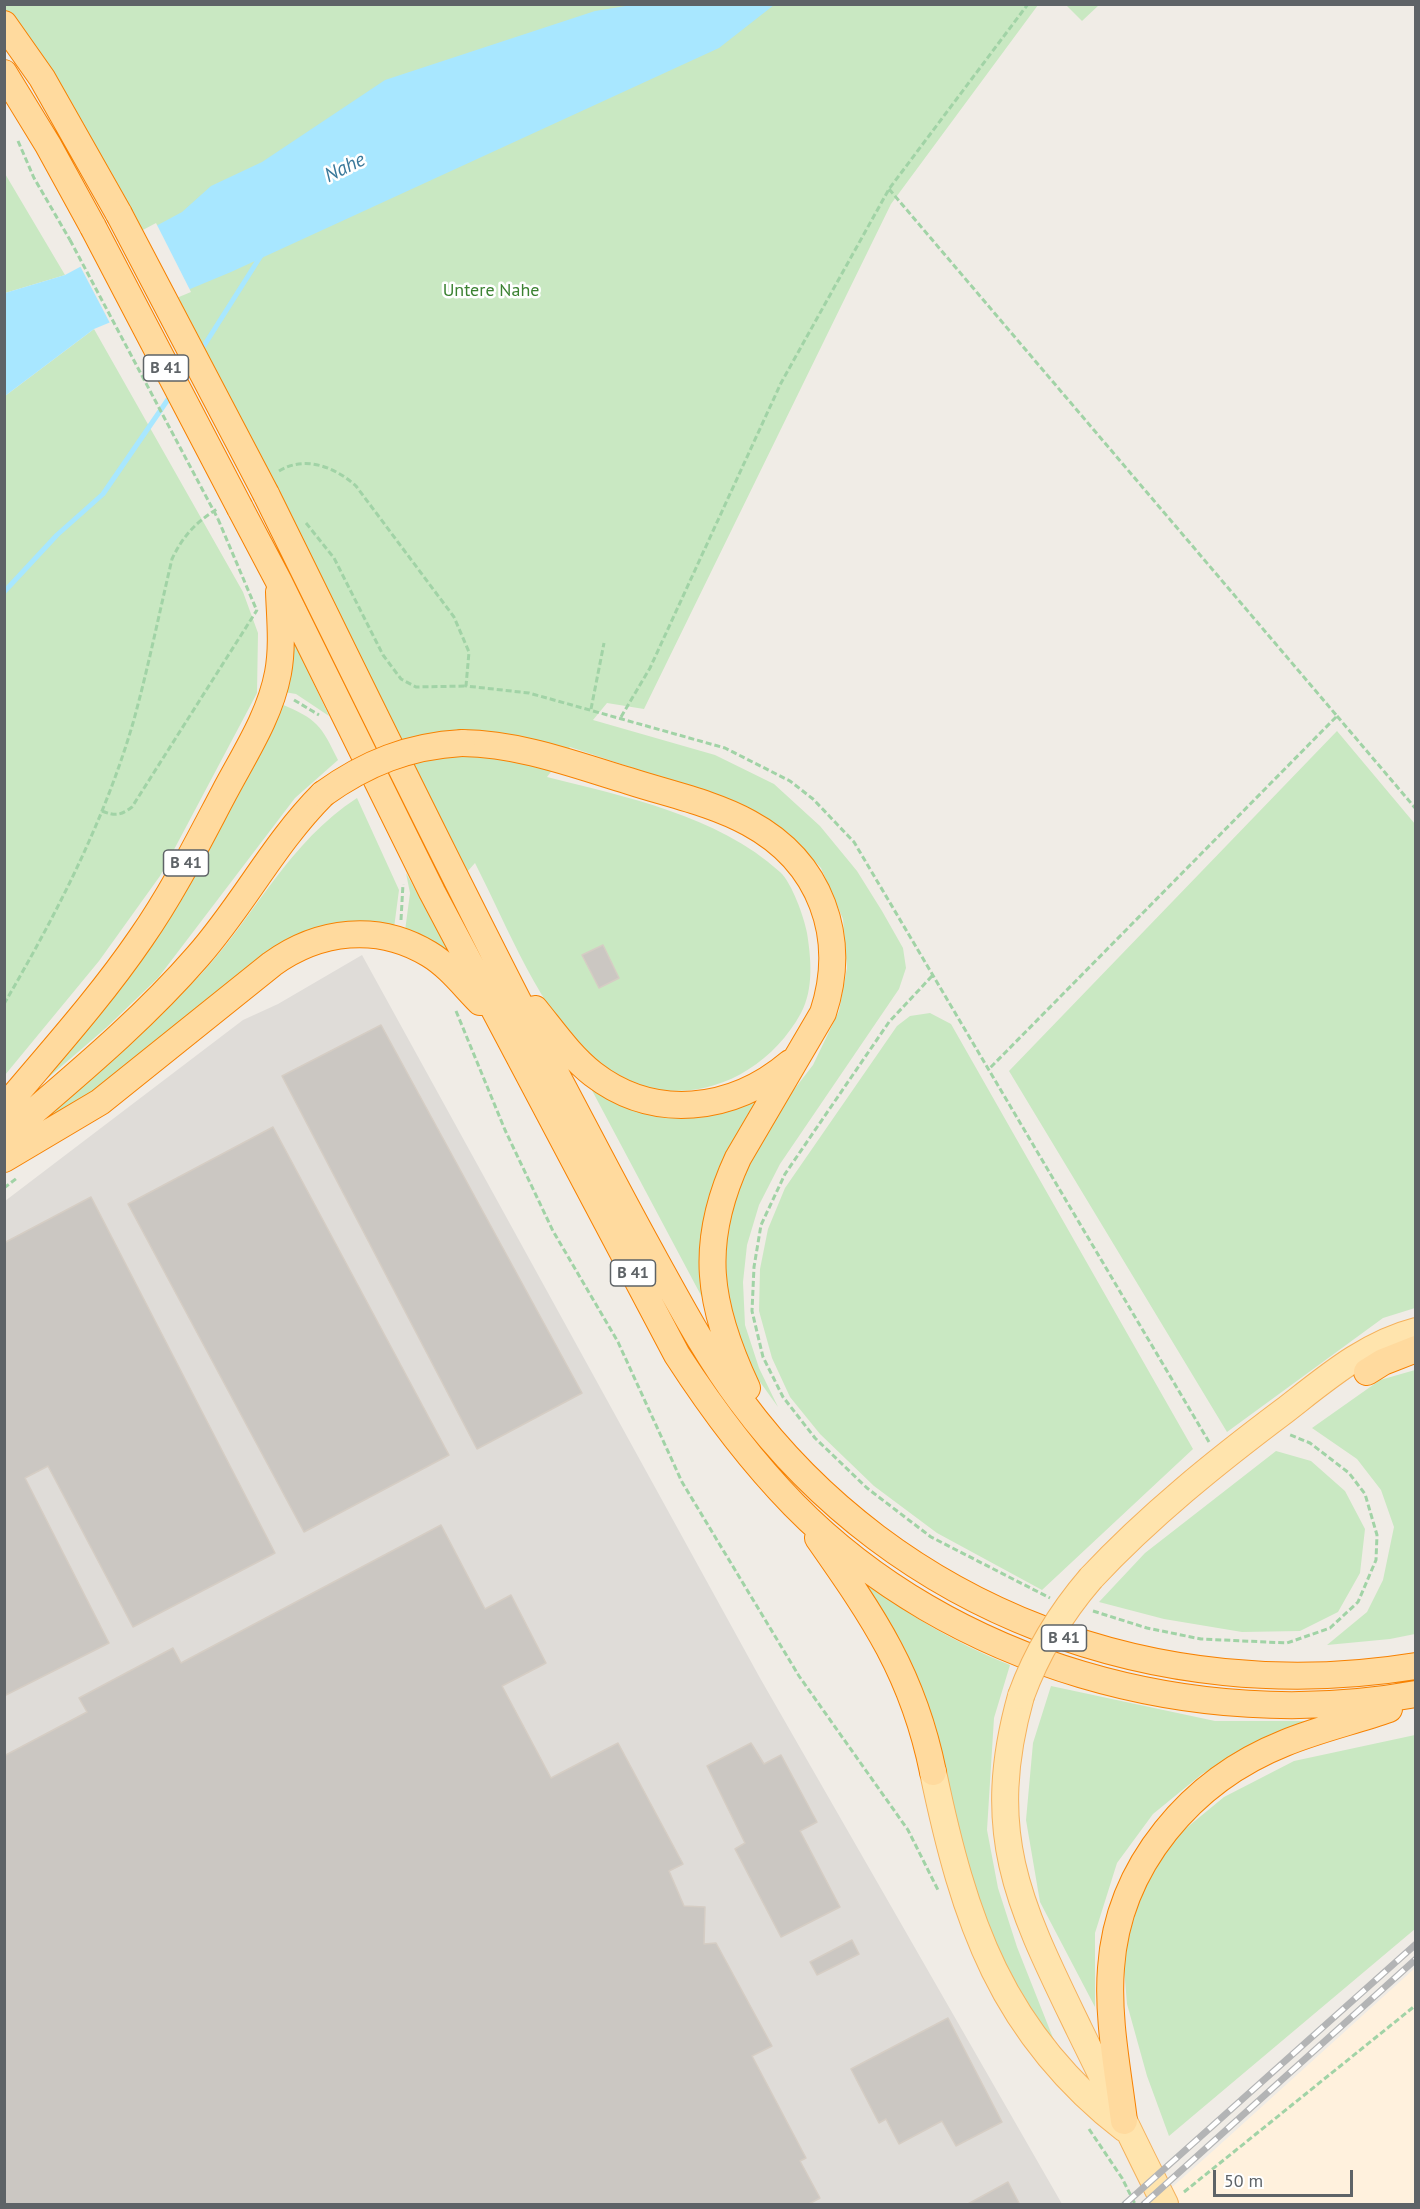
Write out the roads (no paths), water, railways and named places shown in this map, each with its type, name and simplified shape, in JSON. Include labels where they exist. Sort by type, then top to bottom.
[{"type":"highway","name":"B 41","points":[[4,24],[48,87],[119,214],[266,494],[504,974],[698,1337],[740,1401],[772,1439],[833,1502],[902,1556],[977,1600],[1057,1636],[1141,1660],[1222,1673],[1304,1677],[1416,1666]]},
{"type":"highway","name":"B 41","points":[[4,73],[48,145],[93,227],[229,514],[278,580],[499,1021],[677,1355],[709,1405],[749,1456],[795,1506],[857,1559],[924,1605],[996,1642],[1072,1672],[1154,1692],[1238,1704],[1323,1705],[1416,1694]]},
{"type":"highway","name":"B 41","points":[[4,1108],[118,970],[166,901],[254,738],[269,705],[278,673],[281,638],[278,580]]},
{"type":"highway","points":[[4,1137],[169,988],[228,919],[288,833],[324,794],[356,772],[392,755],[438,744],[489,743],[535,752],[718,810],[751,824],[781,845],[811,881],[830,924],[833,960],[828,996],[815,1030],[733,1169],[721,1202],[713,1250],[712,1276],[721,1326],[772,1439]]},
{"type":"highway","name":"B 41","points":[[4,1160],[100,1102],[272,964],[302,945],[319,939],[337,935],[368,934],[398,940],[416,947],[444,966],[499,1021]]},
{"type":"highway","points":[[504,974],[591,1072],[622,1092],[657,1103],[696,1106],[717,1103],[756,1088],[790,1063],[815,1030]]},
{"type":"highway","name":"B 41","points":[[1367,1372],[1416,1349]]},
{"type":"highway","points":[[795,1506],[854,1588],[898,1662],[920,1717],[933,1772]]},
{"type":"highway","points":[[1127,2127],[1112,2014],[1111,1968],[1122,1909],[1133,1880],[1145,1859],[1192,1802],[1234,1769],[1285,1743],[1416,1700]]},
{"type":"main road","name":"B 41","points":[[1127,2127],[1029,1923],[1012,1870],[1005,1819],[1005,1794],[1009,1744],[1021,1696],[1046,1639],[1065,1611],[1091,1578],[1131,1539],[1219,1460],[1359,1356],[1389,1340],[1416,1331]]},
{"type":"main road","name":"B 41","points":[[1131,1539],[1335,1392],[1367,1372]]},
{"type":"main road","points":[[933,1772],[949,1847],[966,1904],[991,1965],[1008,1996],[1044,2051],[1076,2088],[1127,2127],[1169,2202]]},
{"type":"water","name":"Nahe","points":[[638,4],[774,5],[719,48],[231,272],[94,329],[5,396],[5,293],[65,275],[182,212],[211,186],[262,162],[385,80],[595,11]]},
{"type":"waterway","points":[[200,352],[262,254]]},
{"type":"waterway","points":[[4,592],[57,535],[103,494],[171,395]]},
{"type":"railway","points":[[1125,2204],[1416,1944]]},
{"type":"railway","points":[[1144,2204],[1416,1959]]},
{"type":"park label","name":"Untere Nahe","points":[[491,291]]}]
